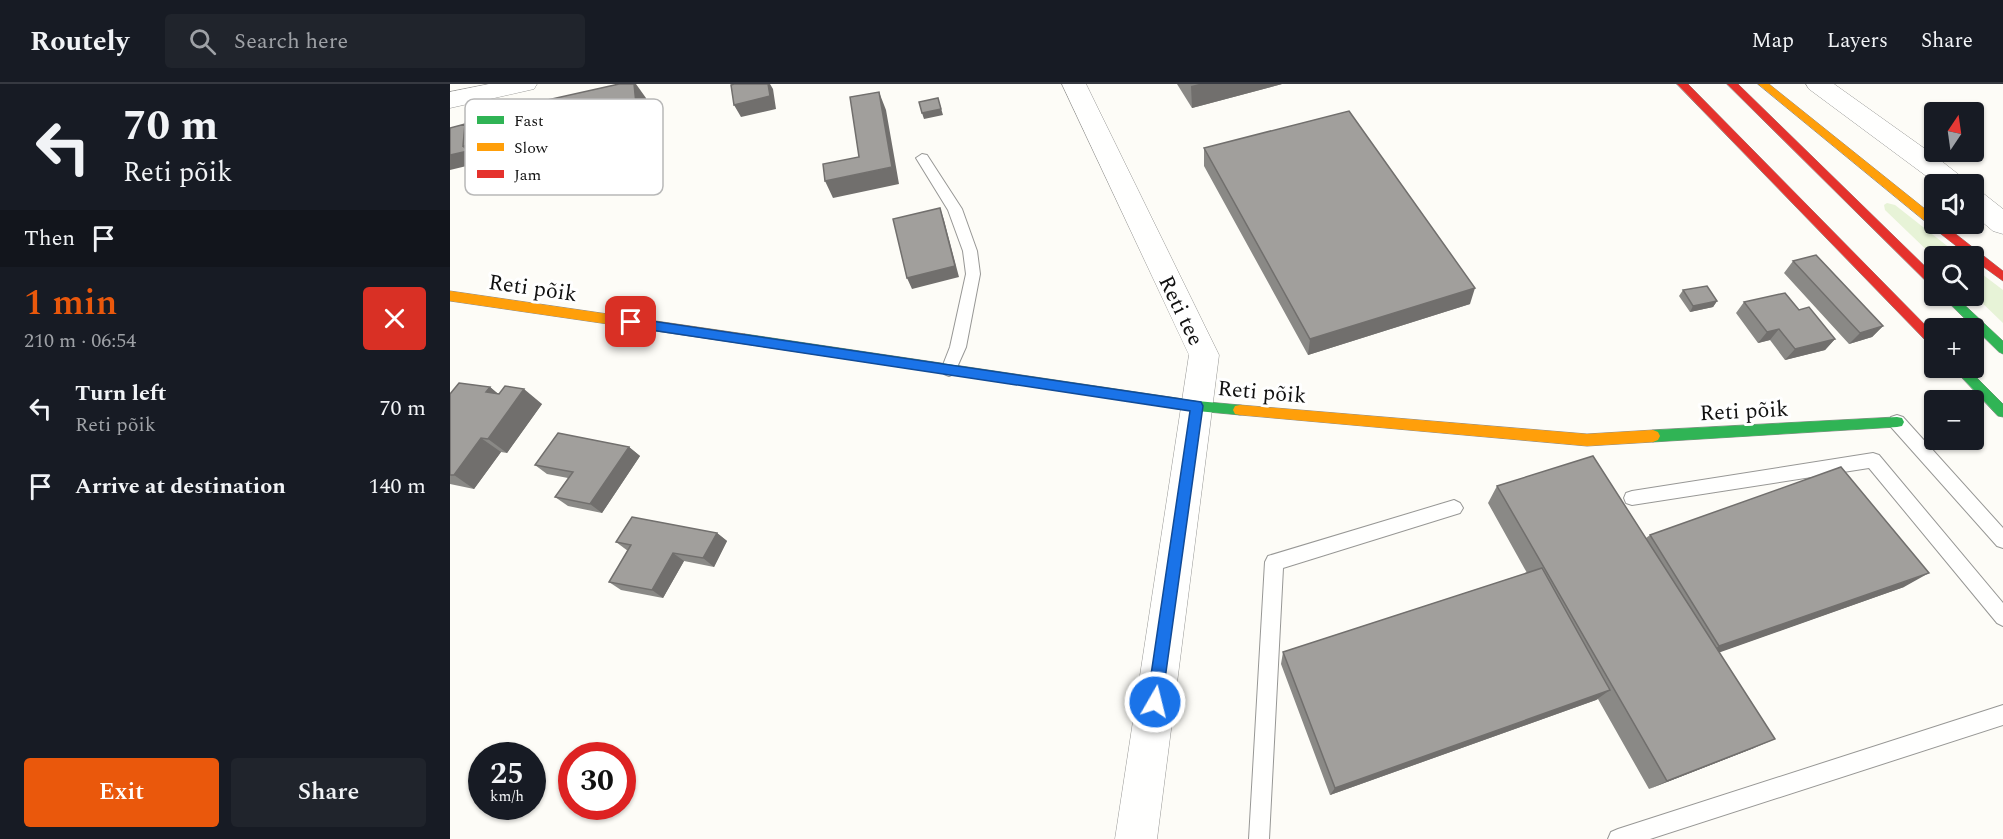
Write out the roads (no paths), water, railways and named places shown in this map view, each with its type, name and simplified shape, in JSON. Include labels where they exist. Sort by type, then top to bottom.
[{"type":"main road","points":[[1682,84],[1924,332]]},
{"type":"main road","points":[[1732,84],[1924,272]]},
{"type":"main road","points":[[1762,84],[1924,213]]},
{"type":"main road","points":[[1950,234],[2003,277]]},
{"type":"main road","name":"Reti põik","points":[[450,296],[1197,406],[1587,440],[1897,422]]},
{"type":"main road","points":[[1958,306],[2003,349]]},
{"type":"main road","points":[[1969,378],[2003,412]]},
{"type":"street","points":[[450,100],[525,84]]},
{"type":"street","name":"Reti tee","points":[[1074,84],[1204,355],[1136,839]]},
{"type":"street","points":[[1818,84],[1941,174]]},
{"type":"street","points":[[1984,209],[2003,225]]},
{"type":"lane","points":[[922,158],[955,209],[970,251],[973,274],[958,347],[949,369]]},
{"type":"lane","points":[[1897,422],[2003,540]]},
{"type":"lane","points":[[1632,498],[1873,460],[2003,617]]},
{"type":"lane","points":[[1259,839],[1275,562],[1454,508]]},
{"type":"lane","points":[[1618,839],[2003,715]]}]
